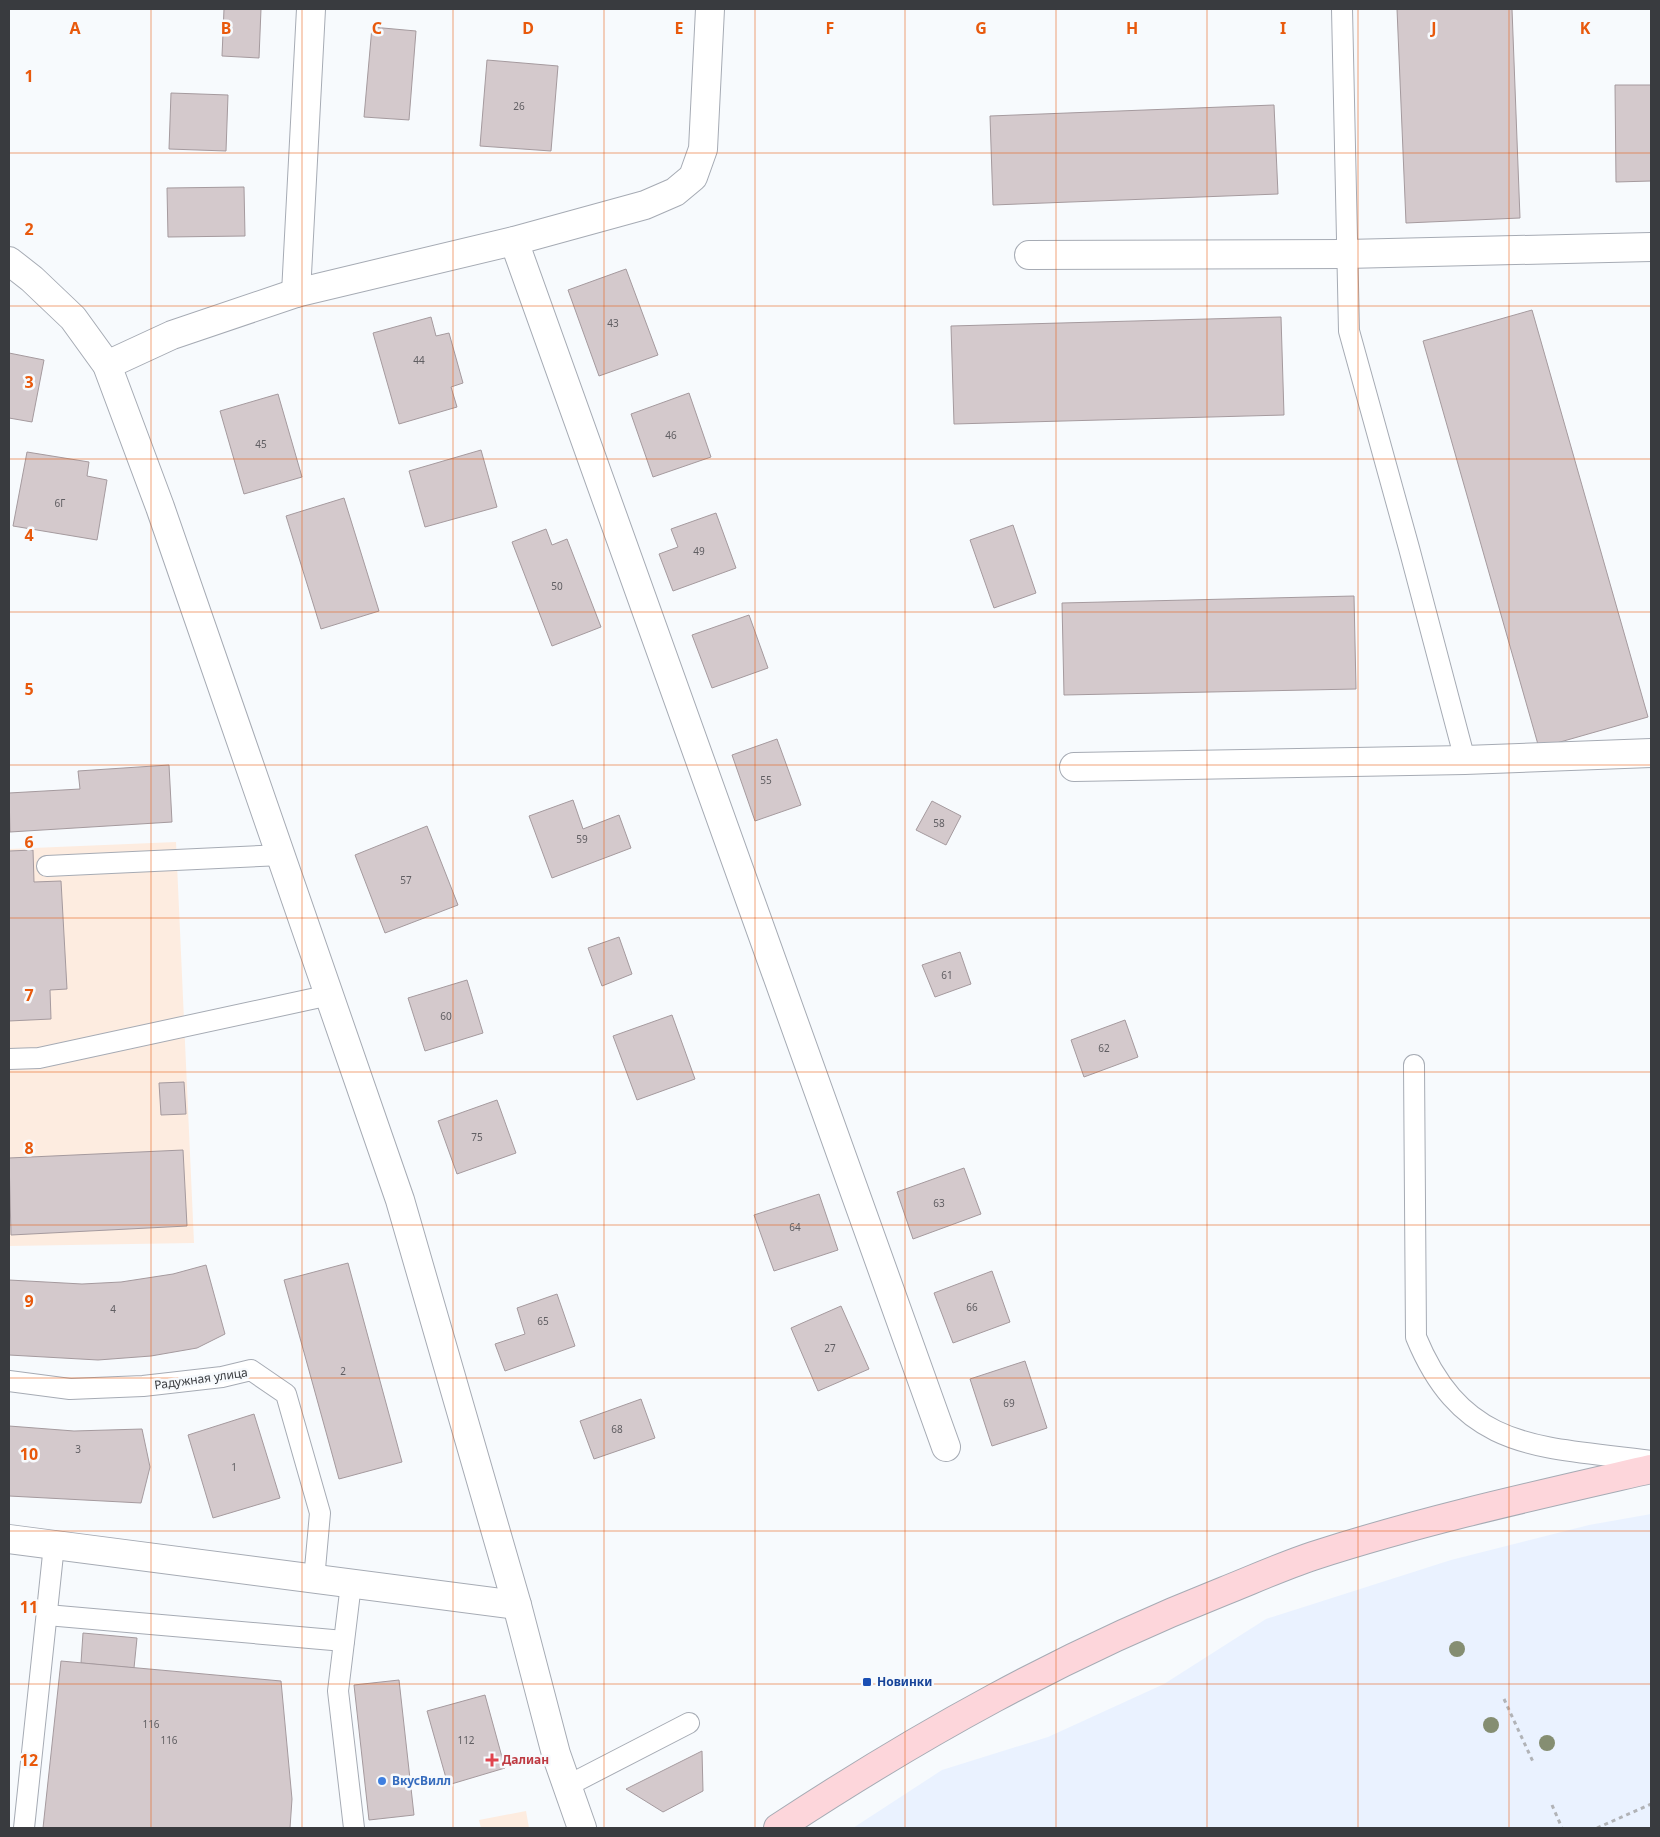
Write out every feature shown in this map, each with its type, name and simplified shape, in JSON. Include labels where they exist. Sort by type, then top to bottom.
[{"type":"main road","points":[[778,1828],[906,1746],[965,1713],[1152,1619],[1312,1556],[1444,1517],[1651,1468]]},
{"type":"street","points":[[296,293],[311,9]]},
{"type":"street","points":[[107,365],[172,335],[296,293],[514,241],[645,205],[675,192],[693,177],[703,149],[710,9]]},
{"type":"street","points":[[514,241],[946,1447]]},
{"type":"street","points":[[1029,255],[1346,254],[1651,247]]},
{"type":"street","points":[[9,261],[32,279],[73,318],[107,365],[160,507],[400,1200],[517,1605],[556,1754],[582,1828]]},
{"type":"street","points":[[1074,767],[1465,760],[1651,753]]},
{"type":"street","points":[[9,1539],[517,1605]]},
{"type":"lane","points":[[1342,9],[1349,331],[1412,557],[1465,760]]},
{"type":"lane","points":[[47,866],[282,855]]},
{"type":"lane","points":[[9,1059],[39,1058],[330,995]]},
{"type":"lane","points":[[1414,1065],[1416,1337],[1428,1367],[1453,1400],[1499,1434],[1532,1444],[1651,1461]]},
{"type":"lane","name":"Радужная улица","points":[[9,1380],[70,1389],[143,1386],[222,1377],[251,1370],[286,1394],[320,1513],[314,1580]]},
{"type":"lane","points":[[24,1828],[54,1545]]},
{"type":"lane","points":[[351,1584],[338,1691],[354,1828]]},
{"type":"lane","points":[[47,1615],[344,1641]]},
{"type":"lane","points":[[567,1786],[689,1724]]},
{"type":"path","points":[[1504,1699],[1534,1764]]},
{"type":"path","points":[[1598,1828],[1651,1804]]},
{"type":"path","points":[[1552,1805],[1562,1828]]},
{"type":"shaded area","points":[[176,842],[194,1243],[9,1246],[9,849]]},
{"type":"shaded area","points":[[1651,1514],[1651,1828],[853,1828],[942,1770],[1048,1737],[1164,1684],[1266,1619],[1451,1560],[1589,1525]]},
{"type":"shaded area","points":[[526,1811],[529,1828],[481,1828],[479,1820]]},
{"type":"building","points":[[224,9],[261,9],[259,58],[222,56]]},
{"type":"building","points":[[1397,9],[1512,9],[1520,218],[1406,223]]},
{"type":"building","points":[[372,27],[416,31],[409,120],[364,117]]},
{"type":"building","points":[[487,60],[558,66],[551,151],[480,146]]},
{"type":"building","points":[[1615,85],[1651,85],[1651,181],[1616,182]]},
{"type":"building","points":[[171,93],[228,95],[226,151],[169,149]]},
{"type":"building","points":[[1274,105],[1278,194],[993,205],[990,116]]},
{"type":"building","points":[[244,187],[245,236],[168,237],[167,188]]},
{"type":"building","points":[[626,269],[658,355],[599,376],[568,290]]},
{"type":"building","points":[[1532,310],[1648,717],[1539,748],[1423,341]]},
{"type":"building","points":[[431,317],[436,336],[449,333],[463,383],[451,387],[457,407],[399,424],[373,333]]},
{"type":"building","points":[[1281,317],[1284,415],[954,424],[951,326]]},
{"type":"building","points":[[9,353],[44,360],[32,422],[9,418]]},
{"type":"building","points":[[689,393],[711,457],[653,477],[631,414]]},
{"type":"building","points":[[278,394],[302,477],[244,494],[220,411]]},
{"type":"building","points":[[481,450],[497,507],[425,527],[409,471]]},
{"type":"building","points":[[27,452],[89,462],[87,476],[107,480],[97,540],[13,526]]},
{"type":"building","points":[[344,498],[379,611],[321,629],[286,516]]},
{"type":"building","points":[[716,513],[736,568],[673,591],[659,554],[678,547],[671,529]]},
{"type":"building","points":[[1013,525],[1036,593],[994,608],[970,540]]},
{"type":"building","points":[[546,529],[552,545],[567,539],[601,627],[552,646],[512,542]]},
{"type":"building","points":[[1354,596],[1356,689],[1064,695],[1062,603]]},
{"type":"building","points":[[749,615],[768,668],[712,688],[692,635]]},
{"type":"building","points":[[777,739],[801,805],[755,821],[732,755]]},
{"type":"building","points":[[169,765],[172,822],[10,832],[9,793],[80,789],[78,771]]},
{"type":"building","points":[[573,800],[583,829],[619,815],[631,848],[552,878],[529,816]]},
{"type":"building","points":[[932,801],[961,816],[946,845],[916,830]]},
{"type":"building","points":[[427,826],[458,905],[385,933],[355,855]]},
{"type":"building","points":[[33,850],[34,882],[61,881],[67,989],[50,990],[51,1019],[9,1021],[9,851]]},
{"type":"building","points":[[619,937],[632,974],[602,986],[588,948]]},
{"type":"building","points":[[960,952],[971,984],[935,997],[922,965]]},
{"type":"building","points":[[467,980],[483,1033],[425,1051],[408,998]]},
{"type":"building","points":[[672,1015],[695,1079],[637,1100],[613,1036]]},
{"type":"building","points":[[1125,1020],[1138,1057],[1084,1077],[1071,1040]]},
{"type":"building","points":[[184,1082],[186,1114],[161,1115],[159,1083]]},
{"type":"building","points":[[497,1100],[516,1153],[457,1174],[438,1121]]},
{"type":"building","points":[[183,1150],[187,1226],[11,1235],[9,1158]]},
{"type":"building","points":[[964,1168],[981,1214],[913,1239],[897,1192]]},
{"type":"building","points":[[819,1194],[838,1250],[774,1271],[754,1215]]},
{"type":"building","points":[[348,1263],[402,1462],[339,1479],[284,1280]]},
{"type":"building","points":[[206,1265],[225,1334],[197,1348],[151,1356],[98,1360],[9,1355],[9,1280],[82,1284],[121,1282],[173,1274]]},
{"type":"building","points":[[992,1271],[1010,1322],[953,1343],[934,1293]]},
{"type":"building","points":[[557,1294],[575,1346],[505,1371],[495,1344],[525,1334],[517,1308]]},
{"type":"building","points":[[841,1306],[869,1369],[818,1391],[791,1328]]},
{"type":"building","points":[[1025,1361],[1047,1428],[992,1446],[970,1379]]},
{"type":"building","points":[[641,1399],[655,1438],[594,1459],[580,1421]]},
{"type":"building","points":[[254,1414],[280,1498],[213,1518],[188,1435]]},
{"type":"building","points":[[9,1426],[74,1431],[142,1429],[150,1467],[141,1503],[9,1496]]},
{"type":"building","points":[[83,1633],[137,1638],[134,1668],[81,1663]]},
{"type":"building","points":[[61,1661],[281,1681],[292,1799],[290,1828],[43,1828]]},
{"type":"building","points":[[399,1680],[414,1815],[369,1820],[354,1685]]},
{"type":"building","points":[[485,1695],[505,1768],[448,1785],[427,1711]]},
{"type":"building","points":[[702,1751],[703,1791],[663,1812],[626,1789]]},
{"type":"place","name":"Новинки","points":[[867,1682]]},
{"type":"place","name":"Далиан","points":[[492,1760]]},
{"type":"place","name":"ВкусВилл","points":[[382,1781]]}]
